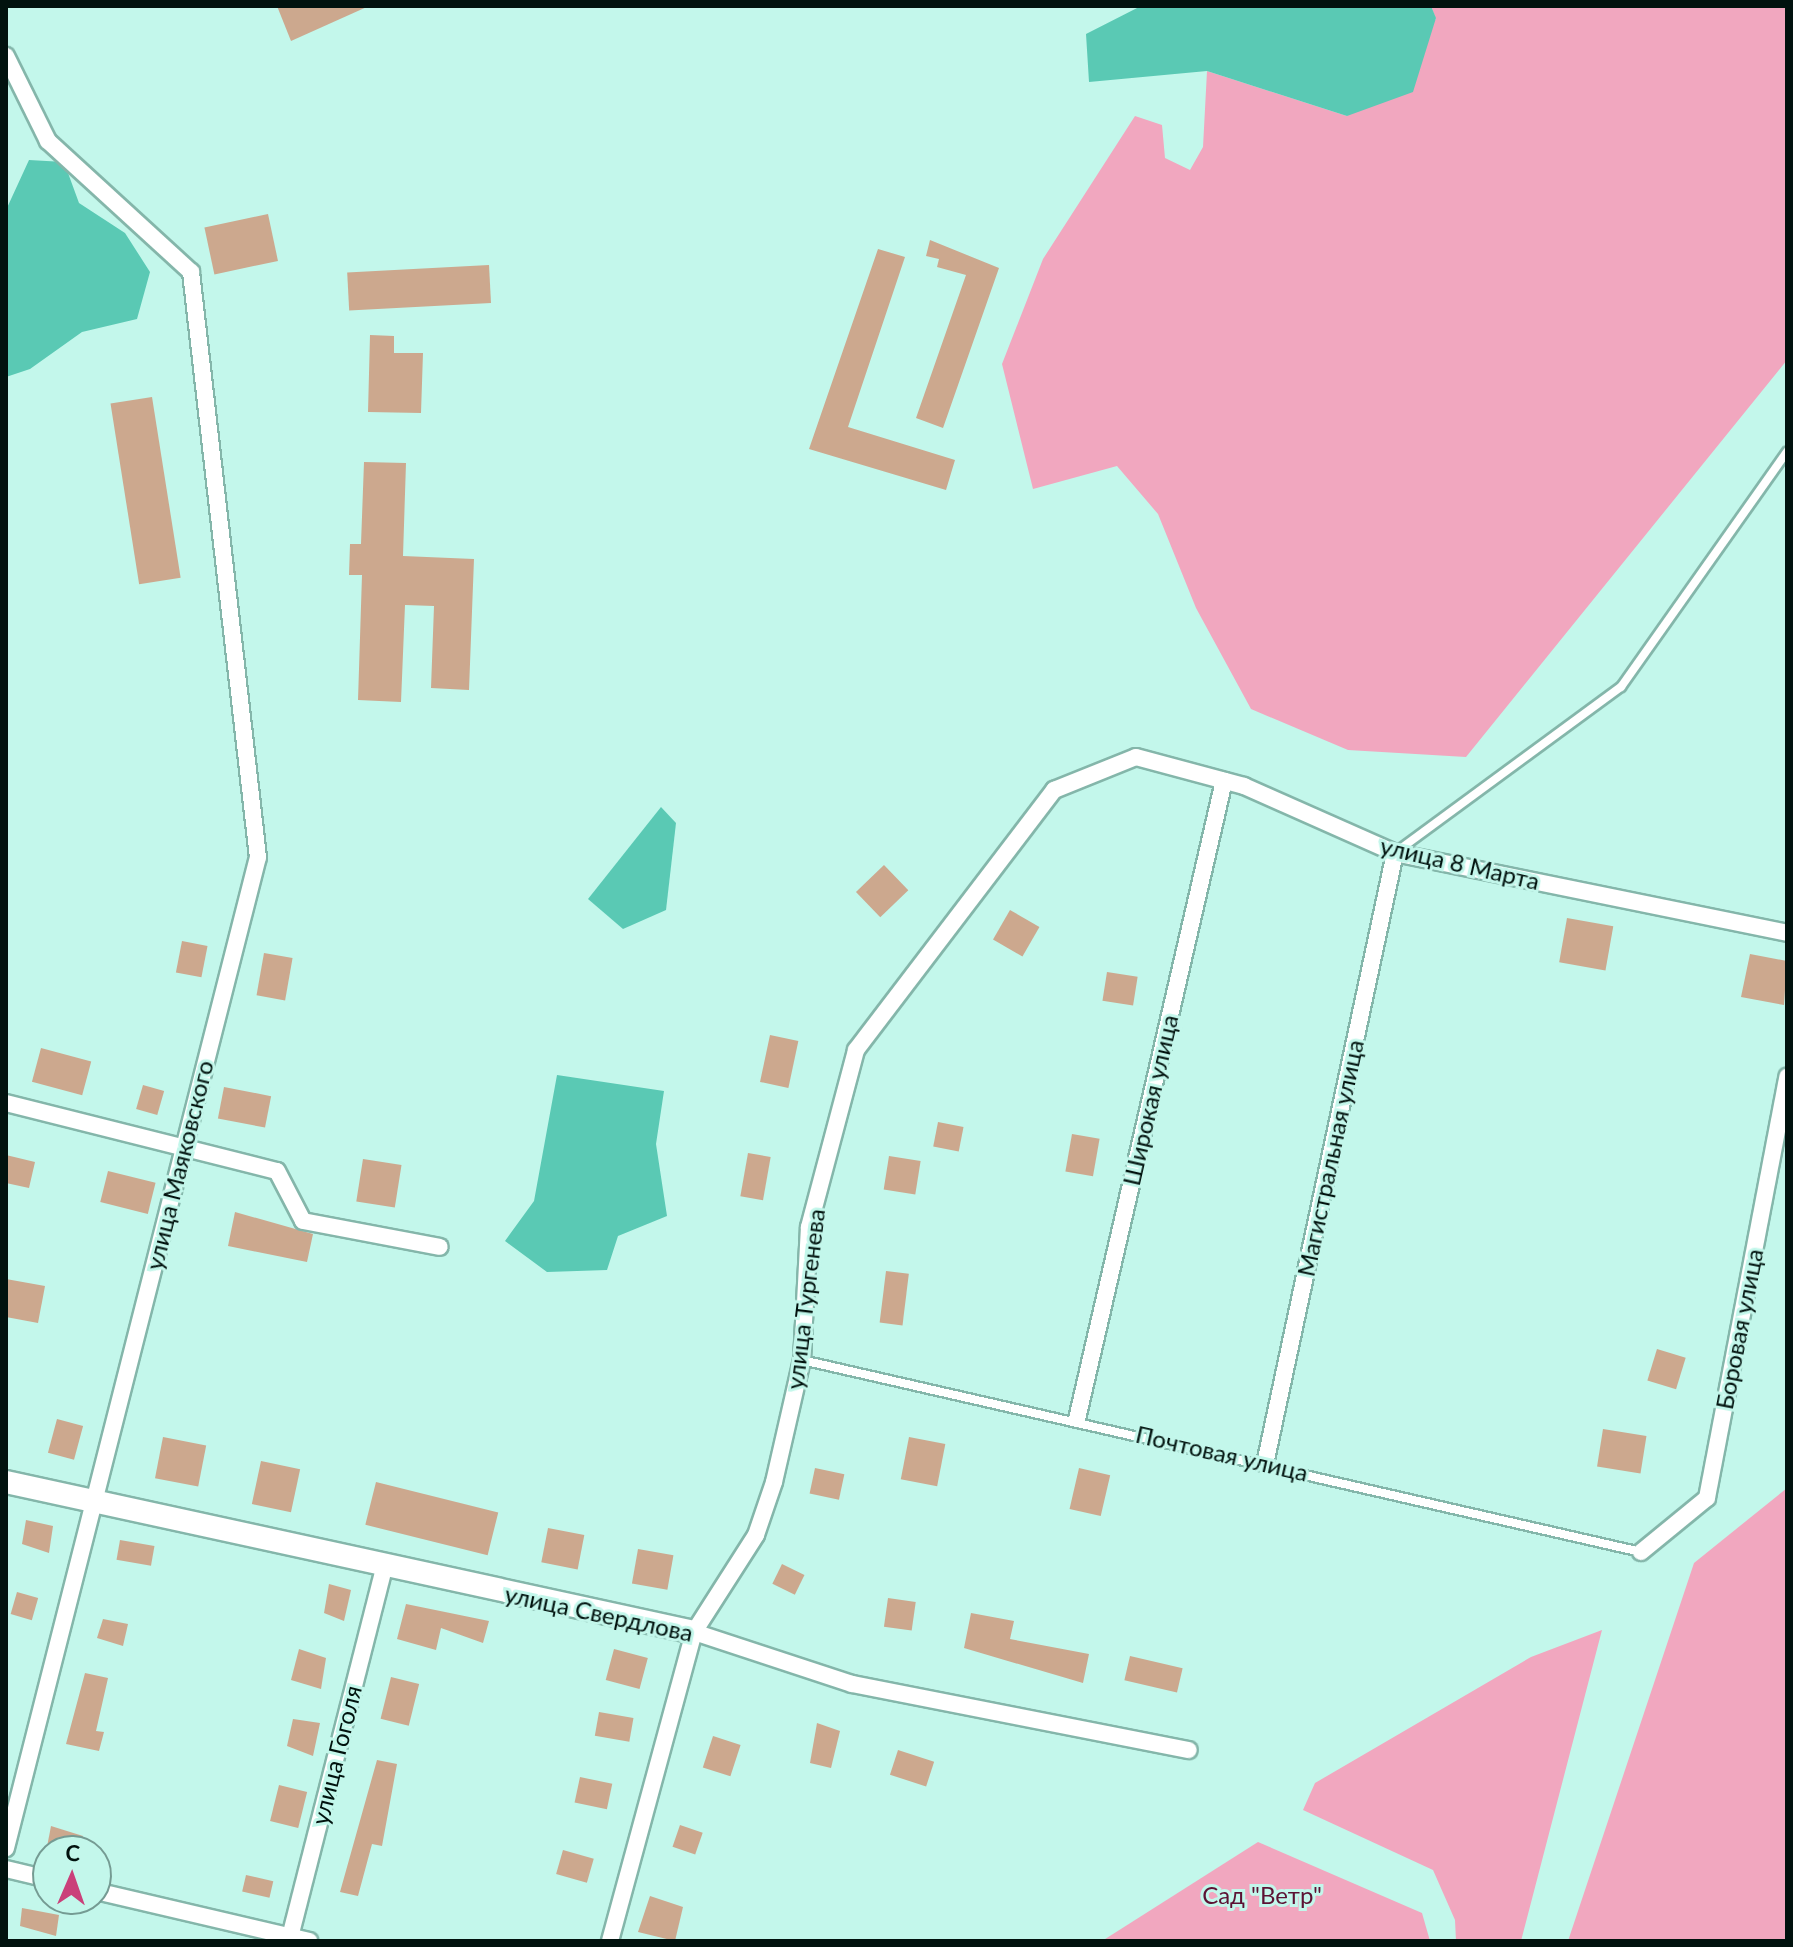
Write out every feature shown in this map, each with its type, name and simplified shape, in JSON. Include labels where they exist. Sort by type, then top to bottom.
[{"type":"street","name":"улица Маяковского","points":[[6,56],[48,141],[191,272],[209,475],[258,857],[181,1147],[99,1504],[6,1848]]},
{"type":"street","name":"улица 8 Марта","points":[[1054,790],[1136,757],[1224,781],[1395,853],[1787,933]]},
{"type":"street","name":"Широкая улица","points":[[1077,1419],[1224,781]]},
{"type":"street","name":"улица Тургенева","points":[[610,1941],[694,1632],[756,1535],[802,1360],[809,1227],[856,1050],[1054,790]]},
{"type":"street","name":"Магистральная улица","points":[[1265,1464],[1395,853]]},
{"type":"street","name":"Боровая улица","points":[[1641,1552],[1707,1498],[1787,1077]]},
{"type":"street","points":[[6,1103],[277,1171],[303,1221],[440,1247]]},
{"type":"street","name":"улица Свердлова","points":[[6,1482],[384,1569],[694,1632],[852,1684],[1189,1750]]},
{"type":"street","name":"улица Гоголя","points":[[289,1939],[384,1569]]},
{"type":"street","points":[[6,1869],[32,1875]]},
{"type":"street","points":[[112,1895],[289,1939],[309,1941]]},
{"type":"lane","points":[[1395,853],[1621,687],[1787,452]]},
{"type":"lane","name":"Почтовая улица","points":[[802,1360],[1077,1419],[1641,1552]]},
{"type":"green space","points":[[1431,6],[1787,6],[1787,360],[1466,757],[1348,750],[1251,709],[1196,608],[1158,514],[1117,466],[1033,489],[1002,364],[1043,259],[1135,116],[1162,125],[1165,158],[1190,170],[1203,147],[1207,71],[1347,116],[1436,19]]},
{"type":"green space","points":[[1787,1488],[1787,1941],[1568,1941],[1694,1563]]},
{"type":"green space","points":[[1602,1630],[1521,1941],[1456,1941],[1455,1920],[1433,1870],[1303,1810],[1315,1783],[1531,1657]]},
{"type":"green space","name":"Сад \"Ветр\"","points":[[1258,1842],[1422,1913],[1430,1941],[1102,1941]]},
{"type":"shaded area","points":[[1141,6],[1431,6],[1436,18],[1413,92],[1347,116],[1207,71],[1089,82],[1086,34]]},
{"type":"shaded area","points":[[29,160],[64,162],[79,203],[125,233],[150,272],[137,319],[82,332],[30,369],[6,377],[6,210]]},
{"type":"shaded area","points":[[661,807],[676,823],[666,910],[623,929],[588,899]]},
{"type":"shaded area","points":[[557,1075],[664,1091],[656,1144],[667,1216],[618,1236],[607,1270],[547,1272],[505,1241],[534,1201]]},
{"type":"building","points":[[277,6],[369,6],[291,41]]},
{"type":"building","points":[[268,214],[278,261],[214,274],[204,228]]},
{"type":"building","points":[[930,240],[999,268],[943,428],[916,418],[966,275],[937,267],[939,259],[926,256]]},
{"type":"building","points":[[878,249],[905,257],[848,427],[955,460],[946,490],[809,449]]},
{"type":"building","points":[[489,265],[491,303],[349,310],[347,272]]},
{"type":"building","points":[[370,335],[394,336],[394,353],[423,353],[421,413],[368,412]]},
{"type":"building","points":[[152,397],[181,578],[139,584],[111,404]]},
{"type":"building","points":[[364,462],[406,463],[403,556],[474,559],[469,690],[431,688],[434,606],[405,605],[401,702],[358,700],[362,575],[349,575],[350,544],[361,544]]},
{"type":"building","points":[[884,865],[908,890],[880,917],[856,892]]},
{"type":"building","points":[[1010,910],[1039,927],[1022,956],[993,939]]},
{"type":"building","points":[[1567,918],[1613,926],[1605,970],[1559,962]]},
{"type":"building","points":[[182,941],[208,946],[201,977],[176,972]]},
{"type":"building","points":[[264,953],[293,958],[285,1000],[257,995]]},
{"type":"building","points":[[1750,954],[1787,961],[1784,1005],[1741,997]]},
{"type":"building","points":[[1107,972],[1138,977],[1133,1005],[1102,1001]]},
{"type":"building","points":[[770,1035],[798,1041],[788,1088],[760,1082]]},
{"type":"building","points":[[41,1048],[91,1061],[82,1095],[32,1082]]},
{"type":"building","points":[[143,1085],[164,1091],[157,1115],[136,1109]]},
{"type":"building","points":[[224,1087],[271,1096],[265,1128],[218,1118]]},
{"type":"building","points":[[938,1122],[964,1127],[959,1152],[933,1147]]},
{"type":"building","points":[[1072,1134],[1100,1139],[1093,1176],[1065,1171]]},
{"type":"building","points":[[748,1153],[771,1157],[763,1200],[740,1196]]},
{"type":"building","points":[[6,1155],[35,1162],[29,1188],[6,1183]]},
{"type":"building","points":[[889,1156],[921,1161],[915,1195],[884,1190]]},
{"type":"building","points":[[363,1159],[402,1165],[395,1208],[356,1201]]},
{"type":"building","points":[[108,1171],[156,1183],[148,1214],[100,1202]]},
{"type":"building","points":[[235,1212],[313,1234],[307,1262],[228,1246]]},
{"type":"building","points":[[886,1271],[909,1274],[902,1325],[880,1323]]},
{"type":"building","points":[[6,1279],[45,1286],[38,1323],[6,1317]]},
{"type":"building","points":[[1657,1349],[1686,1358],[1676,1389],[1647,1381]]},
{"type":"building","points":[[57,1419],[83,1426],[74,1460],[48,1453]]},
{"type":"building","points":[[1603,1429],[1646,1436],[1641,1473],[1597,1467]]},
{"type":"building","points":[[163,1437],[206,1445],[198,1487],[155,1478]]},
{"type":"building","points":[[909,1437],[945,1444],[937,1486],[901,1479]]},
{"type":"building","points":[[261,1461],[300,1469],[291,1512],[252,1504]]},
{"type":"building","points":[[815,1468],[844,1474],[839,1500],[810,1493]]},
{"type":"building","points":[[1079,1468],[1110,1475],[1101,1516],[1070,1509]]},
{"type":"building","points":[[376,1482],[498,1512],[488,1555],[365,1525]]},
{"type":"building","points":[[26,1520],[53,1526],[49,1553],[22,1544]]},
{"type":"building","points":[[548,1528],[584,1535],[578,1569],[541,1562]]},
{"type":"building","points":[[120,1540],[154,1546],[151,1566],[117,1560]]},
{"type":"building","points":[[638,1549],[673,1555],[667,1590],[632,1583]]},
{"type":"building","points":[[782,1564],[804,1575],[795,1595],[772,1584]]},
{"type":"building","points":[[329,1584],[351,1590],[344,1621],[324,1613]]},
{"type":"building","points":[[17,1592],[38,1598],[32,1620],[11,1614]]},
{"type":"building","points":[[888,1598],[916,1602],[912,1631],[884,1627]]},
{"type":"building","points":[[406,1604],[489,1621],[483,1643],[441,1628],[436,1650],[397,1639]]},
{"type":"building","points":[[971,1613],[1014,1621],[1010,1639],[1089,1654],[1083,1683],[964,1648]]},
{"type":"building","points":[[103,1619],[128,1624],[123,1646],[97,1638]]},
{"type":"building","points":[[299,1649],[326,1658],[321,1689],[291,1680]]},
{"type":"building","points":[[614,1649],[648,1658],[640,1689],[606,1680]]},
{"type":"building","points":[[1130,1656],[1183,1668],[1177,1693],[1124,1680]]},
{"type":"building","points":[[85,1673],[108,1678],[96,1731],[104,1732],[99,1751],[66,1744]]},
{"type":"building","points":[[391,1677],[419,1684],[409,1726],[381,1719]]},
{"type":"building","points":[[599,1712],[633,1718],[629,1742],[595,1736]]},
{"type":"building","points":[[293,1719],[320,1723],[313,1756],[287,1746]]},
{"type":"building","points":[[817,1723],[840,1731],[831,1768],[810,1763]]},
{"type":"building","points":[[713,1736],[741,1745],[730,1776],[703,1767]]},
{"type":"building","points":[[898,1750],[934,1762],[926,1786],[890,1775]]},
{"type":"building","points":[[377,1760],[397,1764],[382,1846],[372,1844],[358,1896],[340,1892]]},
{"type":"building","points":[[580,1777],[612,1784],[607,1809],[575,1802]]},
{"type":"building","points":[[279,1785],[307,1792],[298,1828],[270,1821]]},
{"type":"building","points":[[680,1825],[703,1833],[695,1855],[673,1847]]},
{"type":"building","points":[[51,1826],[80,1835],[49,1835]]},
{"type":"building","points":[[563,1850],[594,1859],[587,1883],[556,1874]]},
{"type":"building","points":[[246,1875],[273,1881],[269,1898],[242,1892]]},
{"type":"building","points":[[650,1896],[683,1907],[675,1941],[638,1932]]},
{"type":"building","points":[[22,1908],[32,1910],[32,1915],[59,1915],[56,1936],[20,1926]]}]
